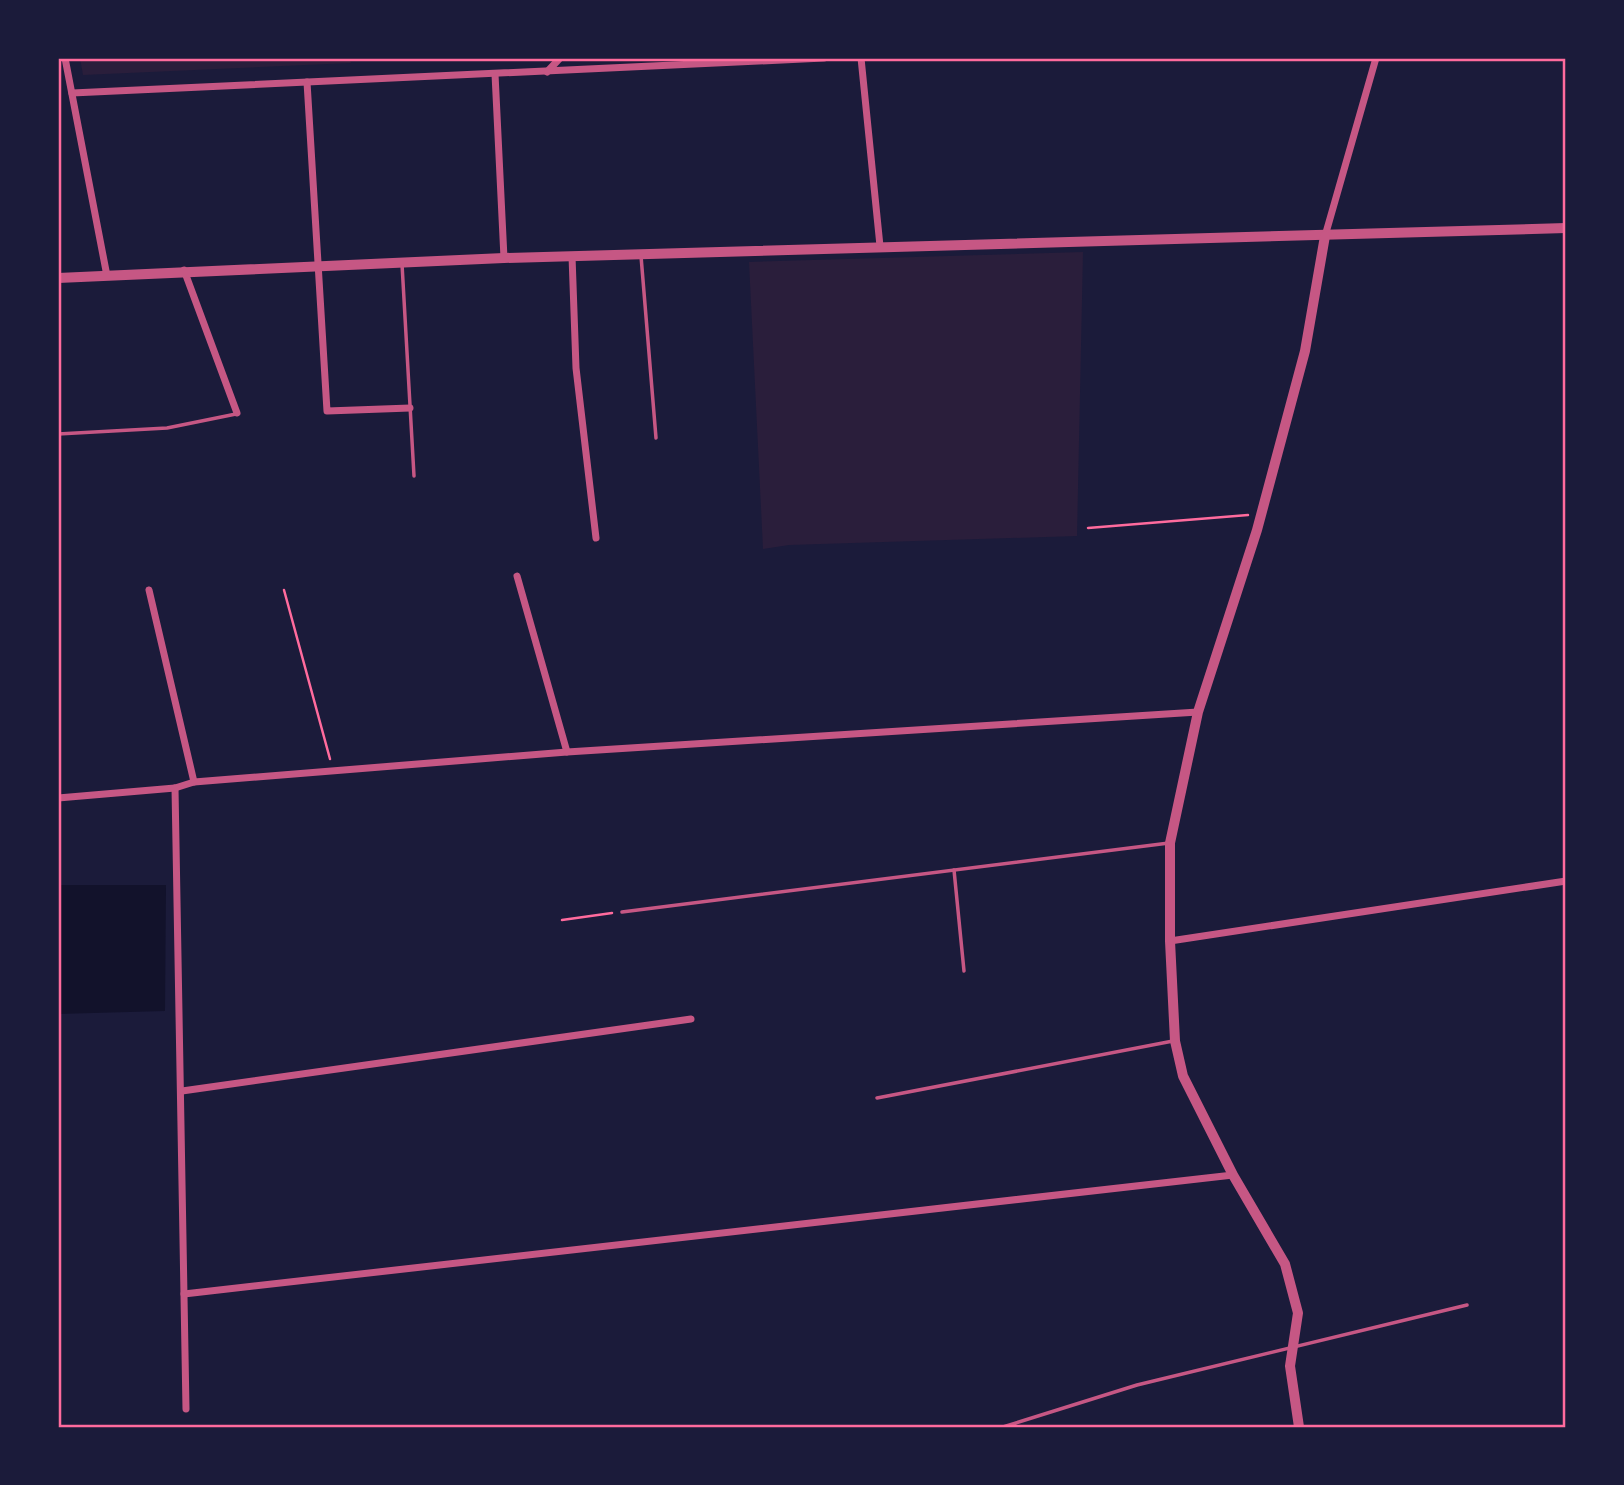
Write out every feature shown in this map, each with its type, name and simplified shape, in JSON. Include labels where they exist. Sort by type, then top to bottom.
[{"type":"street","points":[[65,58],[107,276]]},
{"type":"street","points":[[547,72],[560,58]]},
{"type":"street","points":[[72,93],[824,58]]},
{"type":"street","points":[[861,58],[880,246]]},
{"type":"street","points":[[1299,1427],[1290,1366],[1298,1313],[1285,1264],[1233,1175],[1183,1076],[1175,1041],[1170,941],[1170,843],[1198,712],[1262,514],[1305,351],[1325,236],[1376,58]]},
{"type":"street","points":[[495,74],[504,258]]},
{"type":"street","points":[[307,82],[327,411],[410,408]]},
{"type":"street","points":[[58,278],[184,270],[504,258],[1566,228]]},
{"type":"street","points":[[572,256],[576,368],[596,538]]},
{"type":"street","points":[[184,270],[237,413]]},
{"type":"street","points":[[517,576],[567,752]]},
{"type":"street","points":[[149,590],[194,782]]},
{"type":"street","points":[[58,798],[175,788],[194,782],[567,752],[1198,712]]},
{"type":"street","points":[[175,788],[186,1409]]},
{"type":"street","points":[[1170,941],[1566,881]]},
{"type":"street","points":[[182,1091],[691,1019]]},
{"type":"street","points":[[184,1294],[1233,1175]]},
{"type":"lane","points":[[641,254],[656,438]]},
{"type":"lane","points":[[402,262],[414,476]]},
{"type":"lane","points":[[58,434],[167,428],[237,413]]},
{"type":"lane","points":[[622,912],[1170,843]]},
{"type":"lane","points":[[954,870],[964,971]]},
{"type":"lane","points":[[877,1098],[1175,1041]]},
{"type":"lane","points":[[1003,1427],[1137,1385],[1467,1305]]},
{"type":"path","points":[[1088,527],[1262,514]]},
{"type":"path","points":[[285,590],[334,772]]},
{"type":"path","points":[[562,920],[622,912]]},
{"type":"shaded area","points":[[80,58],[349,58],[351,63],[83,75]]},
{"type":"shaded area","points":[[1083,252],[1077,536],[789,545],[763,549],[749,262]]},
{"type":"shaded area","points":[[58,885],[166,885],[165,1011],[58,1014]]}]
